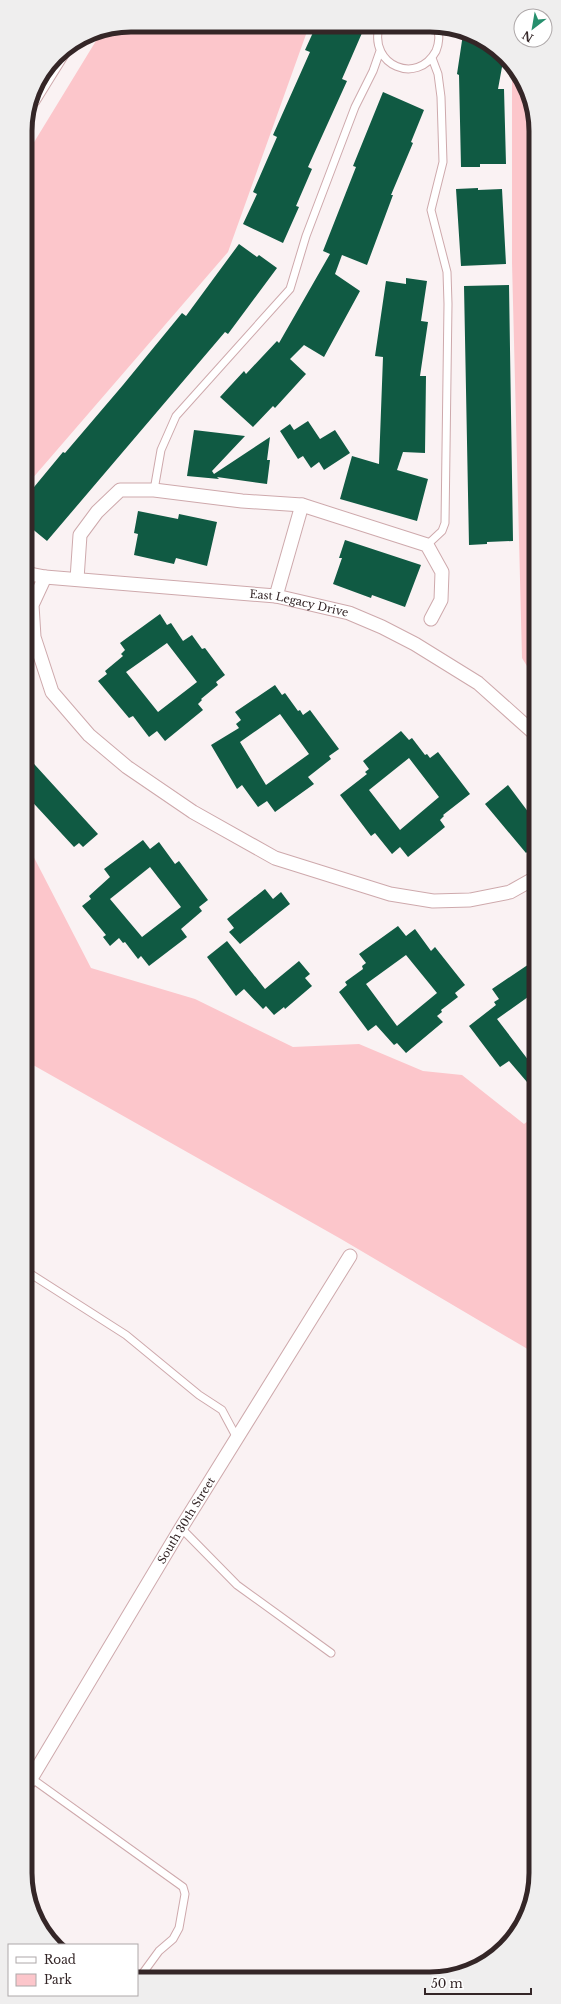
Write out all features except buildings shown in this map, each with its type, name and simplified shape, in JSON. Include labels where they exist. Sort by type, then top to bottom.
[{"type":"street","points":[[78,579],[80,535],[97,512],[120,490],[154,490],[302,505],[427,545],[442,572],[441,600],[431,619]]},
{"type":"street","points":[[276,596],[302,505]]},
{"type":"street","name":"East Legacy Drive","points":[[32,574],[45,577],[276,596],[349,613],[382,627],[415,644],[478,683],[529,729]]},
{"type":"street","points":[[45,577],[32,605],[34,637],[52,692],[89,735],[127,767],[193,812],[275,858],[390,894],[433,901],[470,900],[510,892],[529,881]]},
{"type":"street","name":"South 30th Street","points":[[32,1776],[181,1528],[350,1256]]},
{"type":"lane","points":[[378,32],[377,37],[380,52],[390,63],[404,69],[419,67],[432,58],[439,45],[439,33]]},
{"type":"lane","points":[[154,490],[161,450],[176,416],[290,289],[306,236],[355,107],[373,71],[380,52]]},
{"type":"lane","points":[[427,545],[442,531],[445,523],[448,320],[447,272],[436,238],[430,210],[443,162],[441,97],[438,74],[432,58]]},
{"type":"lane","points":[[32,1275],[126,1335],[199,1395],[222,1410],[238,1438]]},
{"type":"lane","points":[[181,1528],[237,1585],[331,1653]]},
{"type":"lane","points":[[32,1786],[183,1887],[185,1894],[179,1928],[173,1939],[159,1951],[144,1972]]},
{"type":"green space","points":[[131,32],[307,32],[228,252],[32,479],[32,146],[98,38],[106,35]]},
{"type":"green space","points":[[512,76],[519,87],[526,106],[529,131],[529,669],[522,658],[512,263]]},
{"type":"green space","points":[[32,854],[91,968],[195,999],[293,1047],[359,1044],[423,1071],[462,1075],[524,1124],[529,1120],[529,1350],[341,1239],[32,1064]]}]
